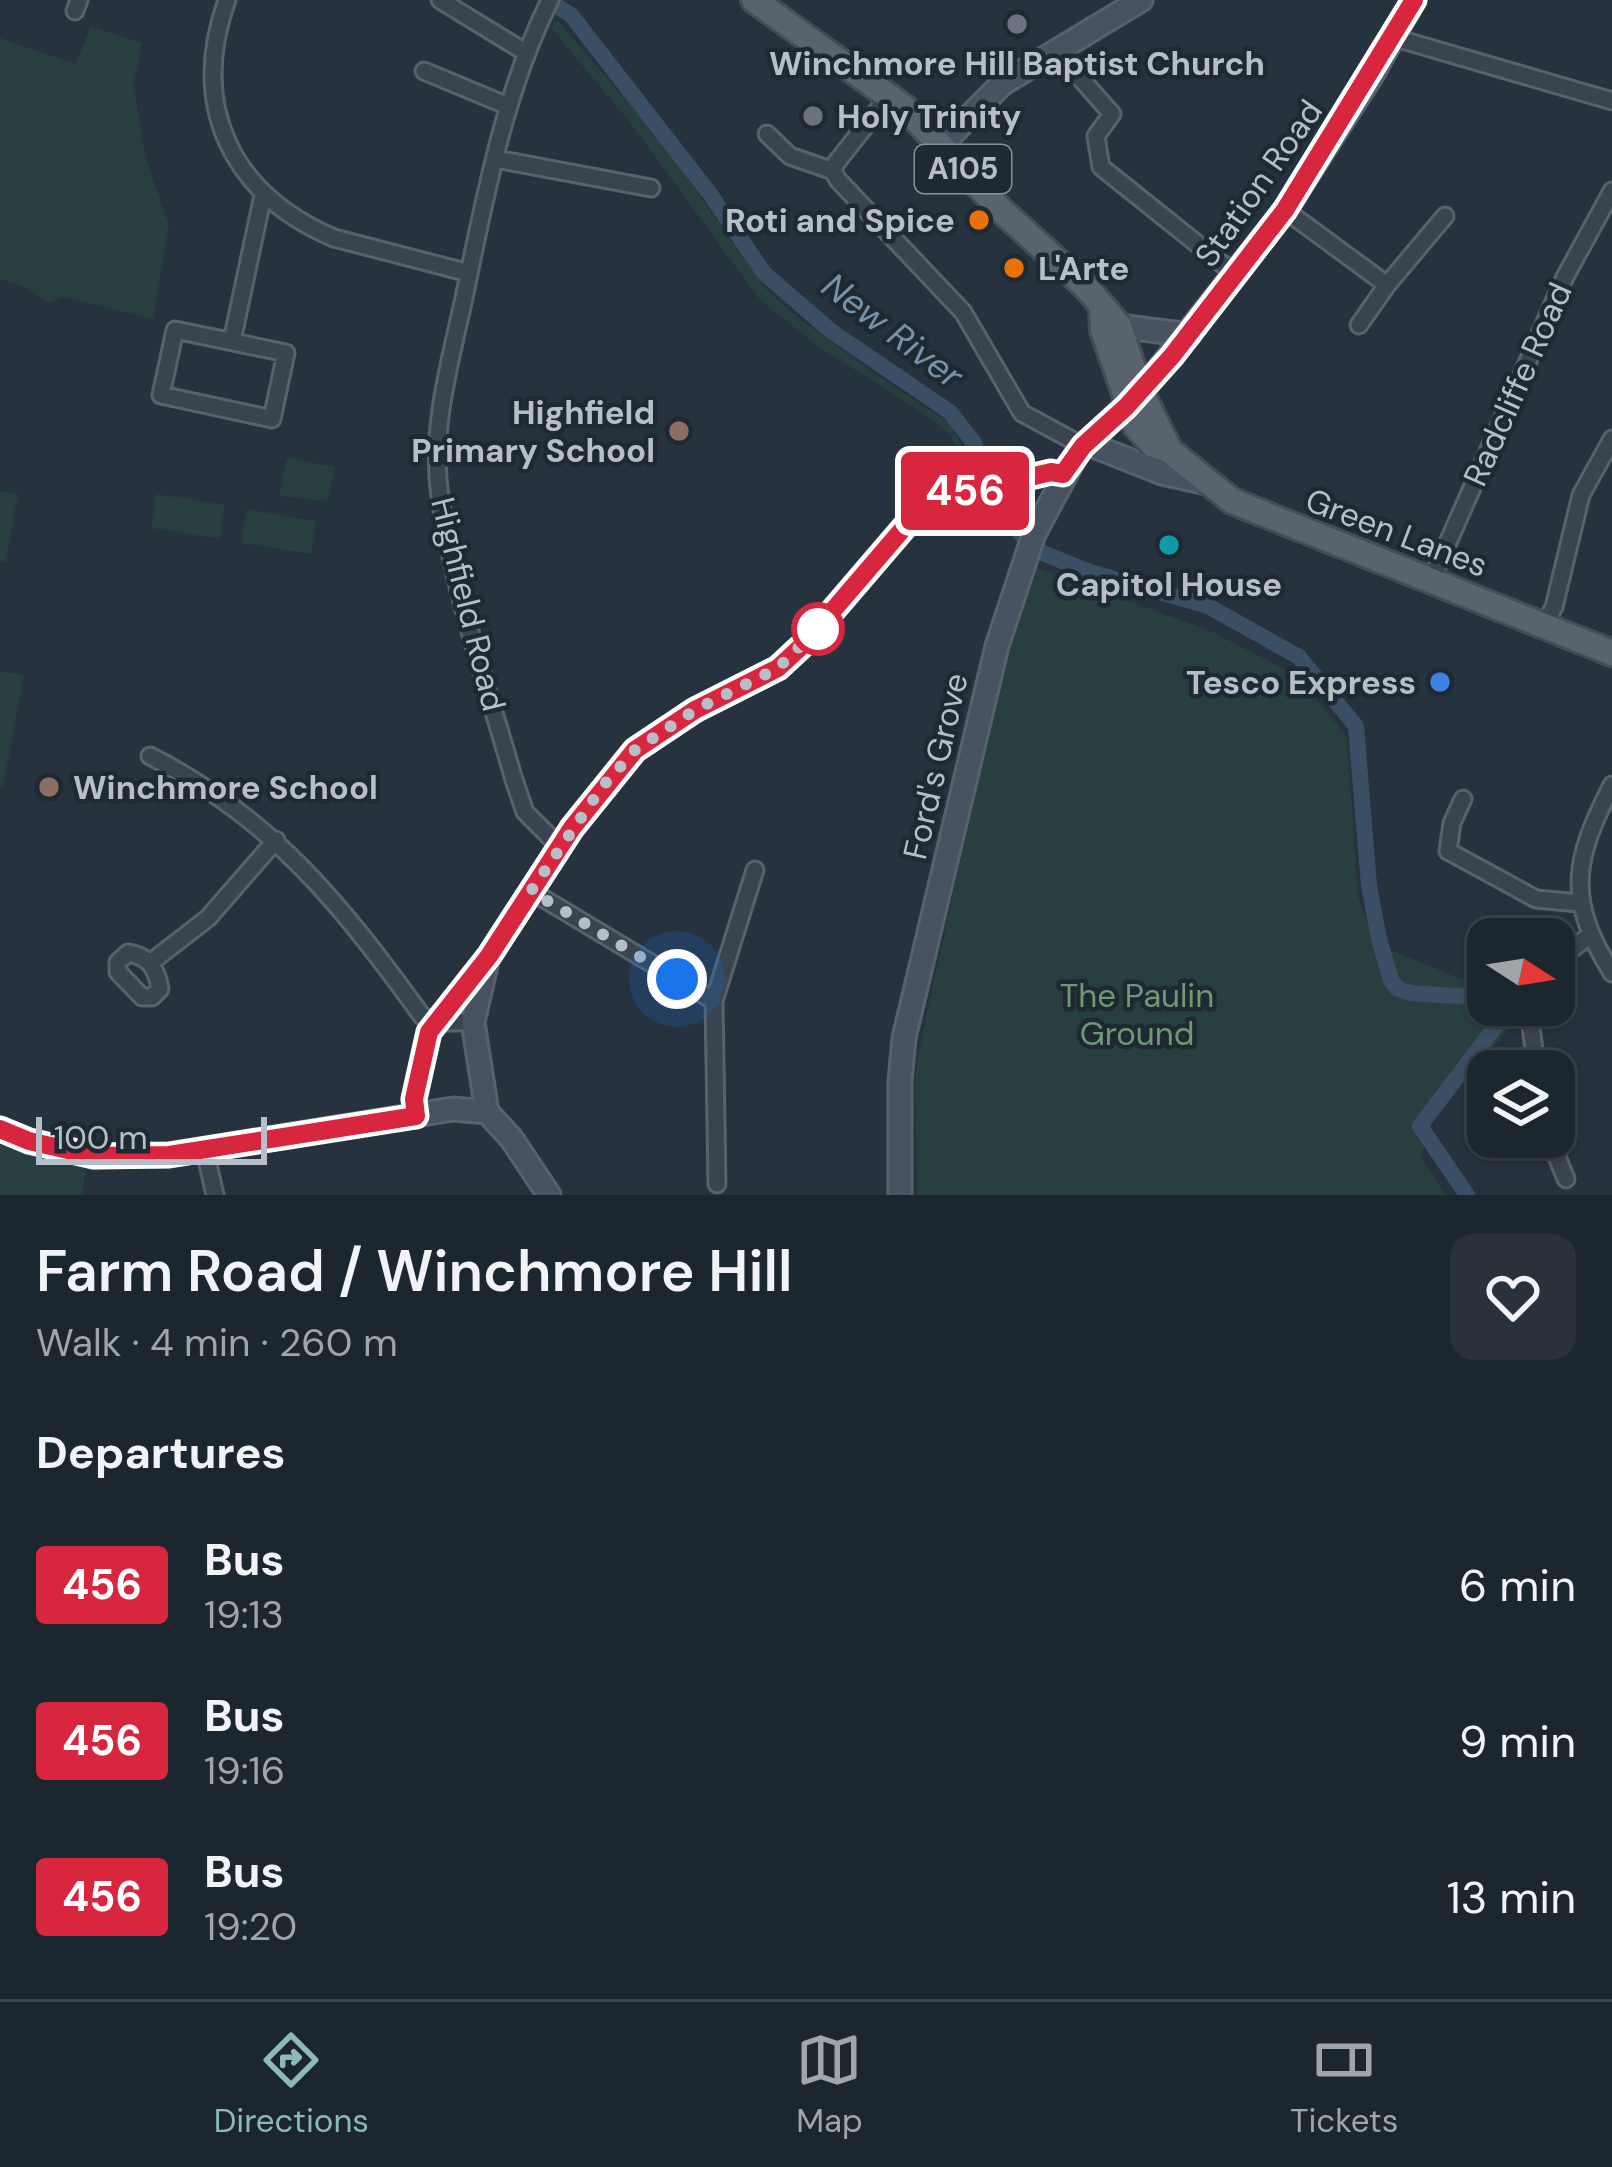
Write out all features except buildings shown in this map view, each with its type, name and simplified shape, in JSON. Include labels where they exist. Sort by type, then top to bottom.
[{"type":"main road","name":"Green Lanes","points":[[754,0],[889,96],[1087,289],[1111,317],[1134,400],[1170,451],[1208,483],[1252,510],[1612,653]]},
{"type":"street","points":[[227,0],[219,22],[212,77],[220,132],[263,195],[313,230],[334,238],[469,273]]},
{"type":"street","points":[[440,0],[525,52]]},
{"type":"street","name":"Station Road","points":[[1134,400],[1285,210],[1414,0]]},
{"type":"street","points":[[941,145],[1001,84],[1138,1]]},
{"type":"street","name":"Highfield Road","points":[[548,5],[525,52],[508,106],[440,403],[440,496],[519,796],[525,812],[559,847]]},
{"type":"street","points":[[1392,37],[1612,101]]},
{"type":"street","points":[[1060,47],[1112,114],[1096,136],[1101,166],[1236,275]]},
{"type":"street","points":[[424,71],[508,106]]},
{"type":"street","points":[[833,171],[889,96]]},
{"type":"street","points":[[767,134],[790,156],[833,171],[963,312],[1022,413],[1084,444],[1208,483]]},
{"type":"street","points":[[496,159],[651,188]]},
{"type":"street","name":"Radcliffe Road","points":[[1431,581],[1565,277],[1612,191]]},
{"type":"street","points":[[232,341],[263,195]]},
{"type":"street","points":[[1285,210],[1387,285]]},
{"type":"street","points":[[1359,326],[1445,216]]},
{"type":"street","points":[[1111,317],[1189,335]]},
{"type":"street","points":[[175,330],[232,341],[286,353],[272,418],[161,395],[175,330]]},
{"type":"street","name":"Ford's Grove","points":[[900,1195],[904,1038],[997,646],[1030,543],[1063,474],[1084,444],[1134,400]]},
{"type":"street","points":[[1544,625],[1554,607],[1581,495],[1612,439]]},
{"type":"street","points":[[416,1116],[414,1099],[423,1049],[436,1022],[489,956],[559,847],[635,750],[679,719],[778,668],[926,502],[1051,472],[1063,474]]},
{"type":"street","points":[[150,756],[218,794],[276,841],[344,913],[422,1016],[436,1022],[473,1022]]},
{"type":"street","points":[[1612,785],[1591,829],[1580,872],[1579,903],[1589,936],[1612,973]]},
{"type":"street","points":[[1463,800],[1452,823],[1448,851],[1536,899],[1579,903]]},
{"type":"street","points":[[150,963],[208,918],[276,841]]},
{"type":"street","points":[[717,1184],[713,1001],[755,870]]},
{"type":"street","points":[[531,891],[713,1001]]},
{"type":"street","points":[[1575,947],[1589,936]]},
{"type":"street","points":[[489,956],[473,1022],[488,1112],[549,1195]]},
{"type":"street","points":[[0,1129],[94,1156],[169,1155],[453,1109],[488,1112]]},
{"type":"street","points":[[205,1147],[215,1195]]},
{"type":"street","points":[[1558,1158],[1566,1178]]},
{"type":"green space","points":[[558,21],[657,136],[766,289],[872,372],[949,423],[983,479],[975,482],[950,435],[923,413],[819,347],[760,300],[629,121],[550,27]]},
{"type":"green space","points":[[90,26],[142,43],[134,84],[138,111],[145,155],[169,225],[153,319],[63,297],[48,303],[23,286],[0,279],[0,38],[76,64]]},
{"type":"green space","points":[[287,458],[335,467],[328,501],[279,496]]},
{"type":"green space","points":[[0,491],[18,494],[6,563],[0,562]]},
{"type":"green space","points":[[156,494],[225,505],[220,539],[151,528]]},
{"type":"green space","points":[[247,509],[316,521],[311,554],[241,543]]},
{"type":"green space","name":"The Paulin Ground","points":[[1036,567],[1213,632],[1297,676],[1347,737],[1358,897],[1374,943],[1467,981],[1467,1026],[1510,1027],[1491,1050],[1467,1050],[1467,1078],[1433,1119],[1421,1157],[1446,1195],[917,1195],[915,1077],[1007,649]]},
{"type":"green space","points":[[0,671],[24,675],[3,788],[0,788]]},
{"type":"green space","points":[[0,1139],[85,1166],[83,1195],[0,1195]]},
{"type":"waterway","name":"New River","points":[[547,0],[571,15],[710,194],[764,273],[831,331],[950,412],[974,443],[1012,524],[1035,550],[1090,572],[1208,606],[1299,657],[1356,726],[1369,886],[1391,980],[1410,993],[1467,997]]},
{"type":"waterway","name":"New River","points":[[1467,1195],[1420,1126],[1496,1026]]},
{"type":"bus line","name":"456","points":[[0,1129],[94,1156],[169,1155],[416,1116],[414,1099],[429,1032],[489,956],[572,828],[635,750],[663,728],[778,668],[926,502],[1051,472],[1063,474],[1083,446],[1172,356],[1285,210],[1414,0]]},
{"type":"place","name":"Winchmore Hill Baptist Church","points":[[1017,24]]},
{"type":"place","name":"Holy Trinity","points":[[813,116]]},
{"type":"place","name":"Roti and Spice","points":[[979,220]]},
{"type":"place","name":"L'Arte","points":[[1014,268]]},
{"type":"place","name":"Highfield Primary School","points":[[679,431]]},
{"type":"place","name":"Capitol House","points":[[1169,545]]},
{"type":"place","name":"Tesco Express","points":[[1440,682]]},
{"type":"place","name":"Winchmore School","points":[[49,787]]},
{"type":"route","points":[[677,979],[531,891],[602,787],[635,750],[663,728],[778,668],[825,621],[818,629]]}]
